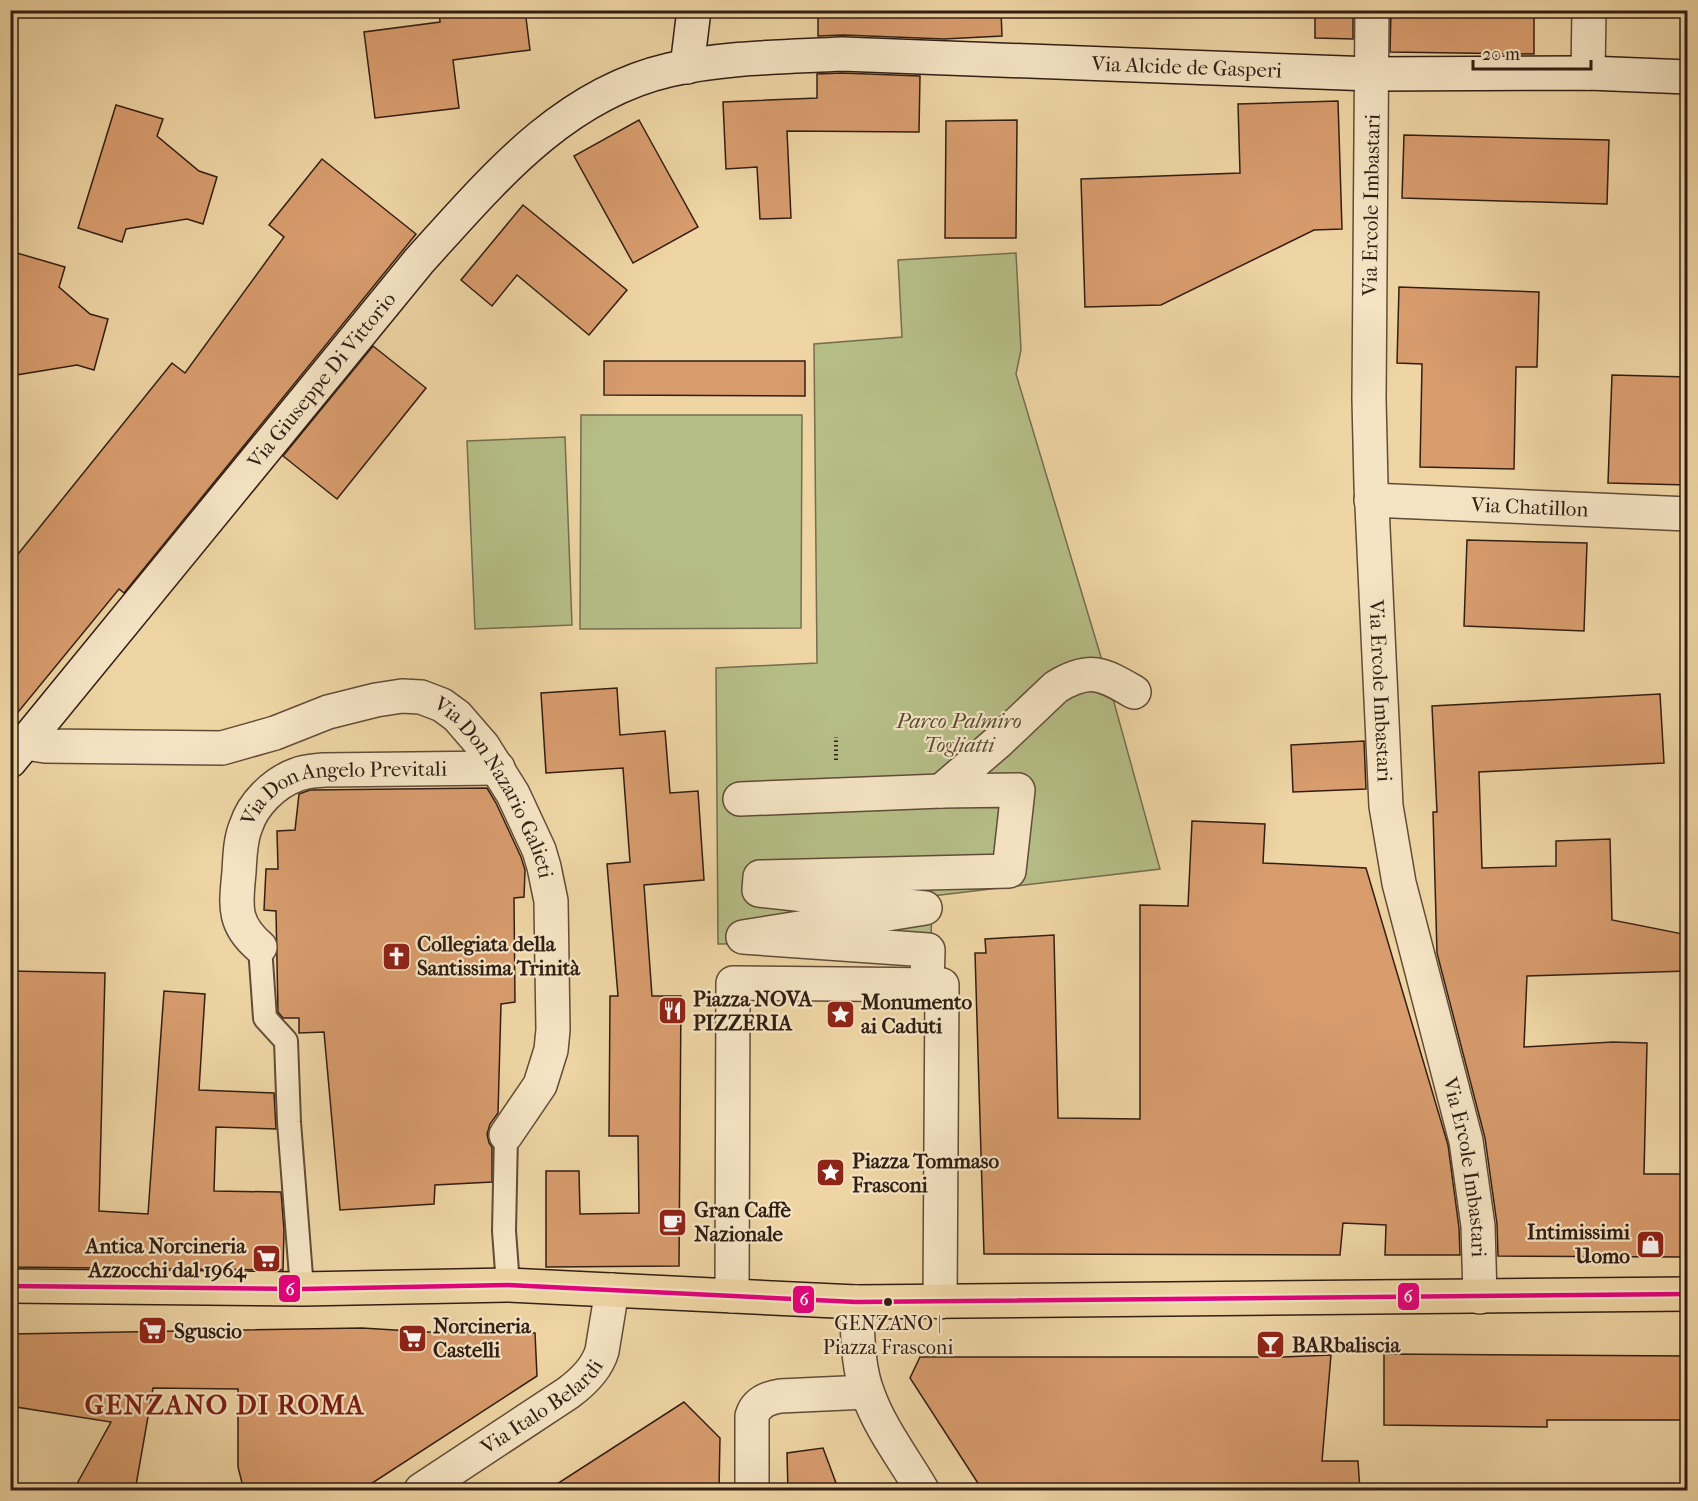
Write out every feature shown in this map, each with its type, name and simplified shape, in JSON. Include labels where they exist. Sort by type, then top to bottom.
[{"type":"main road","points":[[10,1286],[302,1289],[508,1285],[856,1302],[1688,1294]]},
{"type":"street","points":[[687,67],[694,10]]},
{"type":"street","name":"Via Ercole Imbastari","points":[[1372,10],[1369,387],[1371,500],[1383,779],[1389,833],[1399,883],[1470,1165],[1478,1226],[1480,1297]]},
{"type":"street","points":[[1588,73],[1589,10]]},
{"type":"street","name":"Via Alcide de Gasperi","points":[[687,67],[757,58],[863,54],[1372,74],[1588,73],[1688,77]]},
{"type":"street","name":"Via Giuseppe Di Vittorio","points":[[18,752],[419,261],[477,198],[535,141],[582,105],[626,83],[687,67]]},
{"type":"street","name":"Via Chatillon","points":[[1371,500],[1688,514]]},
{"type":"street","points":[[941,791],[998,742],[1056,687],[1066,681],[1085,675],[1100,674],[1134,692]]},
{"type":"street","name":"Via Don Nazario Galieti","points":[[18,752],[45,746],[222,748],[276,733],[328,712],[376,700],[410,696],[422,697],[450,711],[466,725],[498,768],[527,820],[539,850],[549,886],[552,915],[554,1030],[552,1050],[540,1085],[506,1135]]},
{"type":"street","name":"Via Don Angelo Previtali","points":[[260,947],[243,929],[236,910],[242,842],[253,811],[277,786],[296,775],[324,770],[498,768]]},
{"type":"street","points":[[740,799],[1018,790],[1009,871],[760,877],[759,890],[925,908],[743,937],[928,950],[927,985]]},
{"type":"street","points":[[732,1296],[733,984],[942,985],[940,1302]]},
{"type":"street","name":"Via Italo Belardi","points":[[421,1491],[568,1393],[584,1379],[600,1358],[612,1290]]},
{"type":"street","points":[[856,1302],[859,1351],[867,1392],[877,1415],[922,1491]]},
{"type":"street","points":[[752,1491],[752,1416],[757,1405],[780,1396],[867,1392]]},
{"type":"lane","name":"Via Don Angelo Previtali","points":[[260,947],[264,1018],[286,1041],[289,1122],[302,1289]]},
{"type":"lane","name":"Via Don Nazario Galieti","points":[[506,1135],[504,1231],[508,1285]]},
{"type":"green space","name":"Parco Palmiro Togliatti","points":[[1016,253],[1021,350],[1016,374],[1107,677],[1160,869],[932,896],[931,942],[718,944],[716,668],[817,663],[814,344],[902,337],[898,260]]},
{"type":"green space","points":[[581,415],[802,415],[801,628],[580,629]]},
{"type":"green space","points":[[565,437],[572,625],[475,629],[467,441]]},
{"type":"building","points":[[439,10],[525,10],[530,50],[453,60],[459,108],[375,118],[364,32],[440,22]]},
{"type":"building","points":[[818,10],[1001,10],[1002,36],[944,39],[818,36]]},
{"type":"building","points":[[1315,10],[1353,10],[1353,39],[1315,38]]},
{"type":"building","points":[[1391,10],[1534,10],[1534,54],[1390,52]]},
{"type":"building","points":[[817,74],[920,76],[919,132],[787,131],[791,218],[760,219],[757,167],[726,169],[723,102],[817,98]]},
{"type":"building","points":[[1338,101],[1342,229],[1314,230],[1161,305],[1085,307],[1081,179],[1240,173],[1238,104]]},
{"type":"building","points":[[116,105],[163,119],[157,136],[199,171],[217,177],[203,224],[187,219],[126,229],[122,242],[78,228]]},
{"type":"building","points":[[639,120],[698,227],[633,263],[574,156]]},
{"type":"building","points":[[1017,120],[1016,238],[945,238],[946,121]]},
{"type":"building","points":[[1404,135],[1609,140],[1607,204],[1402,198]]},
{"type":"building","points":[[322,159],[416,234],[124,593],[119,589],[10,722],[10,564],[172,363],[185,373],[284,237],[269,225]]},
{"type":"building","points":[[523,205],[627,290],[589,335],[517,275],[492,306],[461,280]]},
{"type":"building","points":[[10,251],[65,267],[59,287],[90,314],[108,319],[94,370],[77,365],[10,376]]},
{"type":"building","points":[[1399,287],[1539,292],[1537,367],[1516,367],[1514,469],[1420,467],[1422,364],[1397,363]]},
{"type":"building","points":[[373,346],[426,388],[337,499],[283,456]]},
{"type":"building","points":[[604,361],[805,361],[805,396],[604,395]]},
{"type":"building","points":[[1612,375],[1688,377],[1688,485],[1608,483]]},
{"type":"building","points":[[1467,540],[1587,543],[1584,631],[1464,626]]},
{"type":"building","points":[[617,688],[620,735],[665,731],[670,793],[698,791],[704,880],[644,885],[652,996],[681,996],[679,1266],[546,1267],[546,1171],[579,1171],[580,1214],[639,1213],[638,1136],[609,1136],[610,996],[618,996],[607,864],[630,862],[623,768],[546,773],[541,693]]},
{"type":"building","points":[[1660,694],[1664,763],[1479,772],[1482,868],[1556,866],[1556,841],[1610,839],[1612,920],[1688,935],[1688,971],[1527,976],[1524,1047],[1613,1042],[1647,1043],[1644,1174],[1688,1174],[1688,1257],[1498,1256],[1497,1224],[1485,1138],[1437,953],[1433,812],[1437,812],[1432,706]]},
{"type":"building","points":[[1364,741],[1366,789],[1293,792],[1291,745]]},
{"type":"building","name":"Collegiata della Santissima Trinità","points":[[487,788],[496,803],[525,870],[524,897],[514,898],[515,1002],[501,1004],[498,1113],[490,1124],[487,1134],[492,1147],[492,1182],[435,1185],[434,1204],[340,1210],[324,1032],[299,1033],[299,1018],[283,1018],[278,1012],[276,911],[264,910],[266,869],[278,869],[277,831],[295,830],[299,794],[310,790]]},
{"type":"building","points":[[1192,821],[1265,824],[1263,863],[1366,868],[1448,1145],[1459,1228],[1460,1255],[1385,1255],[1386,1225],[1343,1223],[1340,1255],[984,1254],[975,953],[986,953],[985,939],[1054,935],[1058,1118],[1140,1119],[1140,905],[1188,906]]},
{"type":"building","points":[[10,971],[105,973],[99,1211],[148,1214],[164,991],[205,994],[199,1090],[274,1093],[276,1129],[216,1127],[214,1191],[281,1192],[284,1230],[283,1270],[10,1267]]},
{"type":"building","points":[[362,1328],[444,1333],[535,1333],[537,1376],[360,1491],[244,1491],[238,1467],[238,1389],[153,1388],[135,1491],[73,1491],[111,1422],[10,1406],[10,1334]]},
{"type":"building","points":[[1384,1354],[1688,1356],[1688,1420],[1547,1420],[1547,1427],[1384,1425]]},
{"type":"building","points":[[1331,1355],[1322,1461],[1358,1461],[1360,1491],[983,1491],[910,1378],[920,1357]]},
{"type":"building","points":[[684,1402],[720,1438],[719,1491],[546,1491]]},
{"type":"building","points":[[823,1448],[839,1491],[788,1491],[787,1453]]},
{"type":"transit line","name":"6","points":[[10,1286],[302,1289],[508,1285],[856,1302],[1688,1294]]},
{"type":"place","name":"Collegiata della Santissima Trinità","points":[[396,956]]},
{"type":"place","name":"Piazza NOVA PIZZERIA","points":[[672,1011]]},
{"type":"place","name":"Monumento ai Caduti","points":[[840,1014]]},
{"type":"place","name":"Piazza Tommaso Frasconi","points":[[831,1173]]},
{"type":"place","name":"Gran Caffè Nazionale","points":[[673,1222]]},
{"type":"place","name":"Intimissimi Uomo","points":[[1651,1244]]},
{"type":"place","name":"Antica Norcineria Azzocchi dal 1964","points":[[267,1258]]},
{"type":"place","name":"GENZANO | Piazza Frasconi","points":[[888,1302]]},
{"type":"place","name":"Sguscio","points":[[153,1331]]},
{"type":"place","name":"Norcineria Castelli","points":[[412,1338]]},
{"type":"place","name":"BARbaliscia","points":[[1271,1345]]},
{"type":"district","name":"GENZANO DI ROMA","points":[[225,1405]]}]
